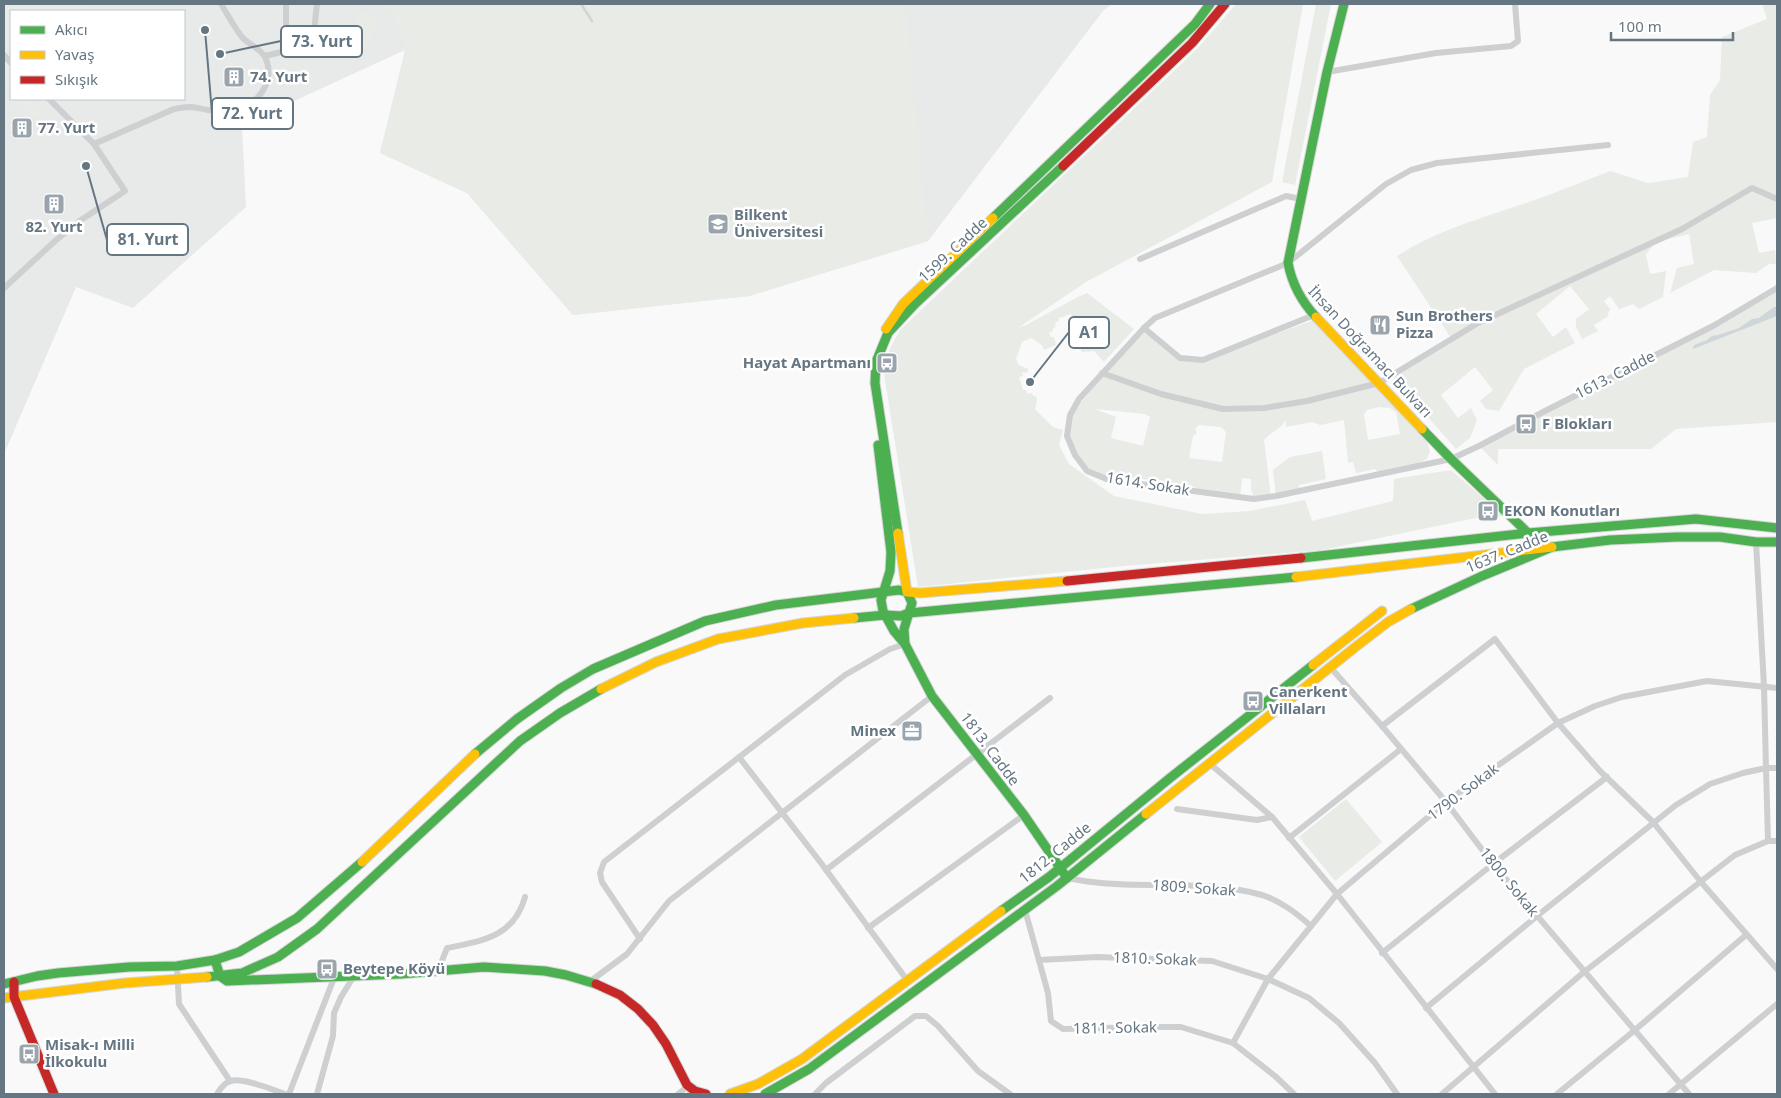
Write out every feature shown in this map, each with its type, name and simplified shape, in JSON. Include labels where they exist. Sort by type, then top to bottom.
[{"type":"street","points":[[94,144],[174,109],[188,107],[234,112],[257,99],[264,89],[268,78],[265,56],[242,37],[222,4]]},
{"type":"street","points":[[286,4],[286,51]]},
{"type":"street","points":[[265,56],[306,46],[311,43],[313,40],[317,4]]},
{"type":"street","name":"1599. Cadde","points":[[883,593],[890,571],[891,552],[871,384],[872,360],[882,334],[903,304],[1195,24],[1210,4]]},
{"type":"street","name":"1599. Cadde","points":[[907,592],[875,383],[876,362],[888,334],[915,304],[1192,43],[1225,4]]},
{"type":"street","name":"İhsan Doğramacı Bulvarı","points":[[1344,4],[1327,72],[1288,263],[1290,276],[1295,289],[1314,315],[1451,459],[1528,533]]},
{"type":"street","points":[[1327,72],[1436,53],[1511,46],[1518,41],[1515,4]]},
{"type":"street","points":[[4,288],[81,220],[125,191],[94,144],[50,100]]},
{"type":"street","name":"1614. Sokak","points":[[1451,459],[1254,499],[1109,480],[1087,471],[1074,456],[1067,436],[1070,415],[1079,399],[1155,318],[1288,263],[1386,184],[1412,170],[1437,163],[1608,145]]},
{"type":"street","points":[[1102,373],[1161,394],[1223,409],[1264,408],[1307,401],[1379,383],[1478,323],[1682,228],[1752,188],[1777,199]]},
{"type":"street","points":[[1140,259],[1286,196],[1301,199]]},
{"type":"street","name":"1613. Cadde","points":[[1451,459],[1713,326],[1777,288]]},
{"type":"street","points":[[1144,328],[1180,358],[1203,360],[1314,315]]},
{"type":"street","name":"1637. Cadde","points":[[907,592],[920,593],[986,588],[1220,567],[1528,533],[1696,519],[1777,528]]},
{"type":"street","name":"1637. Cadde","points":[[1331,668],[1388,622],[1473,580],[1552,547],[1610,540],[1677,537],[1720,537],[1756,542],[1777,542]]},
{"type":"street","points":[[1756,542],[1764,686],[1768,841]]},
{"type":"street","points":[[4,998],[125,983],[242,973],[278,957],[317,929],[520,741],[560,713],[608,685],[656,662],[718,639],[803,623],[885,615],[901,616],[910,613],[1199,586],[1488,556],[1552,547]]},
{"type":"street","points":[[4,984],[58,973],[129,967],[177,966],[215,960],[239,952],[297,918],[363,861],[475,754],[516,718],[561,688],[593,670],[705,621],[776,605],[899,590],[907,592],[912,603],[904,629],[905,644],[890,648],[845,675],[607,859],[602,865],[600,873],[602,882],[640,939]]},
{"type":"street","points":[[883,593],[881,606],[885,615]]},
{"type":"street","name":"1812. Cadde","points":[[730,1094],[758,1084],[802,1059],[1061,867],[1382,611]]},
{"type":"street","name":"1813. Cadde","points":[[885,615],[899,639],[905,644],[932,696],[1024,815],[1067,878]]},
{"type":"street","points":[[1382,726],[1495,639],[1558,723],[1607,777],[1653,822],[1701,882],[1777,969]]},
{"type":"street","points":[[1322,657],[1331,668]]},
{"type":"street","name":"1800. Sokak","points":[[1331,668],[1401,748],[1446,802],[1493,864],[1689,1094]]},
{"type":"street","name":"1812. Cadde","points":[[765,1094],[785,1084],[809,1068],[1025,910],[1209,762],[1331,668]]},
{"type":"street","name":"1790. Sokak","points":[[1233,1042],[1268,979],[1337,894],[1446,802],[1558,723],[1595,706],[1622,697],[1707,681],[1777,688]]},
{"type":"street","points":[[592,980],[627,954],[669,901],[932,696]]},
{"type":"street","points":[[826,870],[1050,698]]},
{"type":"street","points":[[1289,838],[1401,748]]},
{"type":"street","points":[[739,757],[907,980]]},
{"type":"street","points":[[1209,762],[1272,817],[1337,894],[1495,1094]]},
{"type":"street","points":[[1426,1008],[1676,805],[1710,784],[1743,773],[1766,768],[1777,768]]},
{"type":"street","points":[[1382,953],[1493,864],[1607,777]]},
{"type":"street","points":[[1177,809],[1257,820],[1272,817]]},
{"type":"street","points":[[868,928],[1024,815]]},
{"type":"street","points":[[1442,1094],[1584,972],[1735,855],[1768,841],[1777,842]]},
{"type":"street","name":"1809. Sokak","points":[[1067,878],[1102,883],[1197,886],[1241,891],[1264,896],[1290,908],[1311,926]]},
{"type":"street","points":[[438,971],[447,948],[484,940],[504,931],[521,911],[525,898]]},
{"type":"street","name":"1811. Sokak","points":[[1025,910],[1048,993],[1051,1021],[1063,1029],[1143,1026],[1181,1027],[1233,1042]]},
{"type":"street","points":[[1557,1094],[1746,935]]},
{"type":"street","name":"1810. Sokak","points":[[1039,960],[1096,957],[1212,960],[1268,979],[1309,998],[1339,1023],[1375,1063],[1397,1094]]},
{"type":"street","points":[[215,960],[220,976],[227,982],[334,978],[466,968],[522,969],[558,973],[592,980],[620,994],[639,1009],[663,1038],[682,1071],[689,1090]]},
{"type":"street","points":[[177,966],[179,1004],[230,1081]]},
{"type":"street","points":[[317,1094],[332,1036],[334,1013],[354,976]]},
{"type":"street","points":[[217,1094],[230,1081],[240,1080],[287,1094],[334,978]]},
{"type":"street","points":[[14,982],[14,997],[54,1094]]},
{"type":"street","points":[[1669,1094],[1777,1004]]},
{"type":"street","points":[[815,1094],[826,1083],[915,1016],[926,1016],[938,1026],[978,1070],[1010,1094]]},
{"type":"street","points":[[1233,1042],[1294,1094]]},
{"type":"street","points":[[678,1094],[689,1090],[706,1094]]},
{"type":"shaded area","name":"Bilkent Üniversitesi","points":[[4,4],[1112,4],[1103,11],[928,241],[749,296],[573,315],[467,193],[380,153],[405,50],[242,125],[246,207],[133,308],[76,287],[4,454]]},
{"type":"shaded area","points":[[4,4],[89,4],[76,10],[10,10],[10,50],[4,43]]},
{"type":"shaded area","points":[[389,4],[898,4],[907,14],[928,241],[749,296],[573,315],[467,193],[380,153],[406,50]]},
{"type":"shaded area","points":[[1236,4],[1303,4],[1272,182],[1086,282],[1018,328],[1087,293],[1134,329],[1104,362],[1094,351],[1082,352],[1078,344],[1084,336],[1082,329],[1086,328],[1085,323],[1077,323],[1076,318],[1073,318],[1071,314],[1059,318],[1059,321],[1055,323],[1056,327],[1049,333],[1051,337],[1054,337],[1056,345],[1044,350],[1042,345],[1031,338],[1022,342],[1016,359],[1019,365],[1028,369],[1028,372],[1022,373],[1023,376],[1019,377],[1023,390],[1026,390],[1027,394],[1032,393],[1033,396],[1036,396],[1035,409],[1053,427],[1063,430],[1059,445],[1069,464],[1114,496],[1202,514],[1250,511],[1305,500],[1312,521],[1393,501],[1394,479],[1451,470],[1504,516],[1485,516],[1322,550],[1124,566],[918,587],[884,374],[889,350],[900,330],[1197,49]]},
{"type":"shaded area","points":[[1316,4],[1331,4],[1295,185],[1282,182]]},
{"type":"shaded area","points":[[1764,4],[1777,4],[1777,218],[1752,223],[1759,253],[1775,250],[1776,264],[1769,264],[1756,273],[1714,270],[1670,293],[1677,268],[1694,264],[1689,234],[1656,242],[1646,254],[1650,274],[1666,271],[1663,297],[1639,309],[1633,304],[1619,309],[1610,296],[1604,301],[1610,309],[1607,317],[1594,325],[1598,331],[1582,339],[1576,327],[1576,319],[1589,309],[1570,286],[1536,314],[1553,337],[1566,327],[1575,343],[1524,369],[1499,411],[1486,409],[1480,401],[1493,390],[1475,367],[1441,395],[1458,418],[1471,408],[1477,420],[1470,438],[1456,449],[1391,375],[1451,338],[1397,256],[1451,229],[1546,196],[1610,171],[1648,183],[1688,177],[1693,142],[1707,137],[1710,95],[1720,80],[1722,37],[1767,19],[1763,7]]},
{"type":"shaded area","points":[[360,11],[379,19],[362,60],[343,53]]},
{"type":"shaded area","points":[[4,60],[10,67],[8,74],[10,76],[10,93],[4,86]]},
{"type":"shaded area","points":[[17,100],[33,100],[43,111],[35,119]]},
{"type":"shaded area","points":[[1777,288],[1777,422],[1676,429],[1651,449],[1498,449],[1498,465],[1479,446],[1713,326]]},
{"type":"shaded area","points":[[1774,307],[1777,307],[1777,316],[1693,349],[1694,345],[1712,336],[1739,328],[1752,319],[1759,318]]},
{"type":"shaded area","points":[[1314,320],[1426,439],[1430,451],[1427,459],[1419,463],[1378,472],[1375,469],[1356,473],[1353,462],[1348,463],[1344,420],[1320,425],[1312,422],[1286,427],[1286,420],[1264,440],[1271,497],[1254,499],[1251,479],[1242,478],[1240,498],[1195,492],[1195,487],[1123,476],[1121,482],[1087,471],[1067,436],[1070,415],[1144,328],[1180,358],[1204,360]],"holes":[[[1379,407],[1390,408],[1396,412],[1400,434],[1368,440],[1364,415],[1367,410]],[[1095,409],[1145,414],[1150,417],[1143,446],[1111,438],[1116,417]],[[1199,425],[1221,427],[1226,432],[1222,462],[1189,458],[1193,436],[1197,433],[1195,429]]]},
{"type":"shaded area","points":[[1322,451],[1326,479],[1299,485],[1300,491],[1276,496],[1273,470],[1290,457]]},
{"type":"shaded area","points":[[1346,799],[1382,842],[1335,881],[1299,837]]},
{"type":"waterway","points":[[581,4],[592,21]]},
{"type":"traffic: fast","points":[[993,218],[1195,24],[1210,4]]},
{"type":"traffic: fast","points":[[1316,317],[1298,292],[1288,263],[1327,72],[1344,4]]},
{"type":"traffic: fast","points":[[898,533],[875,383],[876,362],[888,333],[915,304],[1063,166]]},
{"type":"traffic: fast","points":[[1422,429],[1528,533]]},
{"type":"traffic: fast","points":[[878,445],[891,552],[890,571],[881,600],[883,611],[894,631],[905,644],[932,696],[1024,815],[1067,878]]},
{"type":"traffic: fast","points":[[1301,558],[1528,533],[1696,519],[1777,528]]},
{"type":"traffic: fast","points":[[1411,609],[1482,576],[1552,547],[1610,540],[1677,537],[1720,537],[1756,542],[1777,542]]},
{"type":"traffic: fast","points":[[854,618],[885,615],[901,616],[909,613],[1296,577]]},
{"type":"traffic: fast","points":[[475,754],[517,719],[561,688],[593,669],[705,621],[776,605],[899,590],[907,592],[912,603],[904,629],[905,644]]},
{"type":"traffic: fast","points":[[1001,911],[1049,877],[1313,665]]},
{"type":"traffic: fast","points":[[207,977],[242,973],[278,957],[317,929],[520,741],[560,713],[601,689]]},
{"type":"traffic: fast","points":[[765,1094],[809,1069],[1057,886],[1146,814]]},
{"type":"traffic: fast","points":[[4,984],[58,973],[129,967],[177,966],[215,960],[239,952],[297,918],[362,862]]},
{"type":"traffic: fast","points":[[215,960],[220,976],[227,981],[401,974],[484,967],[545,971],[596,984]]},
{"type":"traffic: slow","points":[[886,329],[903,304],[993,218]]},
{"type":"traffic: slow","points":[[1316,317],[1422,429]]},
{"type":"traffic: slow","points":[[898,533],[907,592],[920,593],[1067,581]]},
{"type":"traffic: slow","points":[[1296,577],[1552,547]]},
{"type":"traffic: slow","points":[[1146,814],[1358,645],[1388,622],[1411,609]]},
{"type":"traffic: slow","points":[[1313,665],[1382,611]]},
{"type":"traffic: slow","points":[[601,689],[656,662],[718,639],[803,623],[854,618]]},
{"type":"traffic: slow","points":[[362,862],[475,754]]},
{"type":"traffic: slow","points":[[730,1094],[758,1084],[802,1059],[1001,911]]},
{"type":"traffic: slow","points":[[4,998],[125,983],[207,977]]},
{"type":"traffic: jam","points":[[1063,166],[1192,43],[1225,4]]},
{"type":"traffic: jam","points":[[1067,581],[1301,558]]},
{"type":"traffic: jam","points":[[14,982],[14,997],[54,1094]]},
{"type":"traffic: jam","points":[[596,984],[620,995],[638,1009],[653,1025],[666,1044],[687,1085],[695,1091],[706,1094]]},
{"type":"place","name":"72. Yurt","points":[[205,30]]},
{"type":"place","name":"73. Yurt","points":[[220,54]]},
{"type":"place","name":"74. Yurt","points":[[234,77]]},
{"type":"place","name":"77. Yurt","points":[[22,128]]},
{"type":"place","name":"81. Yurt","points":[[86,166]]},
{"type":"place","name":"82. Yurt","points":[[54,204]]},
{"type":"place","name":"Bilkent Üniversitesi","points":[[718,224]]},
{"type":"place","name":"Sun Brothers Pizza","points":[[1380,325]]},
{"type":"place","name":"Hayat Apartmanı","points":[[887,363]]},
{"type":"place","name":"A1","points":[[1030,382]]},
{"type":"place","name":"F Blokları","points":[[1526,424]]},
{"type":"place","name":"EKON Konutları","points":[[1488,511]]},
{"type":"place","name":"Canerkent Villaları","points":[[1253,701]]},
{"type":"place","name":"Minex","points":[[912,731]]},
{"type":"place","name":"Beytepe Köyü","points":[[327,969]]},
{"type":"place","name":"Misak-ı Milli İlkokulu","points":[[29,1054]]}]
